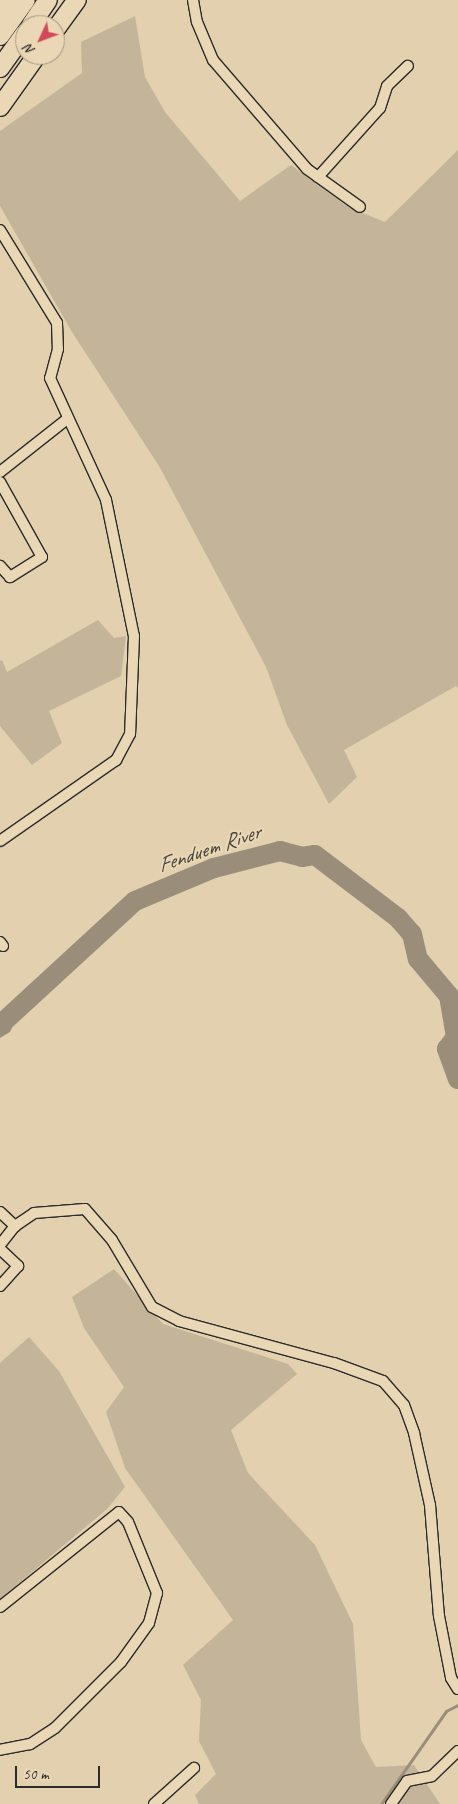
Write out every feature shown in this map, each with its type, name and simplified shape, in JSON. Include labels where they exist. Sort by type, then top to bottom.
[{"type":"highway","points":[[0,14],[10,0]]},
{"type":"highway","points":[[0,36],[26,0]]},
{"type":"highway","points":[[38,15],[48,0]]},
{"type":"highway","points":[[65,16],[77,0]]},
{"type":"highway","points":[[0,68],[15,47]]},
{"type":"highway","points":[[0,107],[30,65]]},
{"type":"street","points":[[193,0],[197,22],[213,60],[307,169],[360,207]]},
{"type":"street","points":[[318,177],[380,108],[387,86],[408,66]]},
{"type":"street","points":[[0,230],[57,324],[58,349],[50,378],[67,419],[106,500],[134,636],[130,734],[116,760],[0,841]]},
{"type":"street","points":[[0,472],[67,419]]},
{"type":"street","points":[[0,482],[42,557],[10,577],[0,566]]},
{"type":"street","points":[[0,1244],[15,1226],[34,1213],[85,1209],[112,1240],[152,1307],[179,1321],[334,1363],[383,1381],[404,1405],[414,1433],[430,1505],[439,1616],[451,1678],[458,1689]]},
{"type":"street","points":[[0,1212],[15,1226]]},
{"type":"street","points":[[0,1249],[18,1266],[0,1286]]},
{"type":"street","points":[[0,1607],[119,1512],[128,1522],[157,1593],[149,1623],[121,1662],[55,1728],[30,1744],[0,1750]]},
{"type":"street","points":[[391,1804],[407,1781],[432,1776],[458,1751]]},
{"type":"street","points":[[154,1804],[194,1768]]},
{"type":"shaded area","points":[[135,16],[145,77],[165,112],[240,201],[291,165],[348,207],[385,222],[458,150],[458,688],[456,686],[344,750],[357,777],[329,804],[287,725],[266,667],[159,466],[72,332],[0,206],[0,131],[82,73],[81,42]]},
{"type":"shaded area","points":[[98,620],[114,638],[126,636],[121,676],[49,711],[62,743],[32,765],[0,726],[0,661],[2,660],[7,672]]},
{"type":"shaded area","points":[[9,1014],[14,1015],[14,1023],[10,1032],[0,1038],[0,1019]]},
{"type":"shaded area","points":[[114,1269],[163,1324],[288,1364],[297,1374],[231,1430],[248,1473],[315,1545],[353,1624],[361,1740],[376,1767],[414,1765],[440,1804],[199,1804],[195,1795],[216,1774],[199,1741],[201,1700],[183,1665],[233,1620],[125,1468],[106,1412],[124,1387],[84,1328],[72,1297]]},
{"type":"shaded area","points":[[29,1337],[59,1371],[125,1487],[107,1509],[0,1599],[0,1363]]},
{"type":"waterway","name":"Fenduem River","points":[[0,1025],[135,901],[214,868],[280,851],[302,857],[315,855],[398,918],[412,934],[418,959],[449,996],[456,1037],[447,1049],[458,1079]]},
{"type":"waterway","points":[[381,1804],[446,1711],[458,1705]]}]
